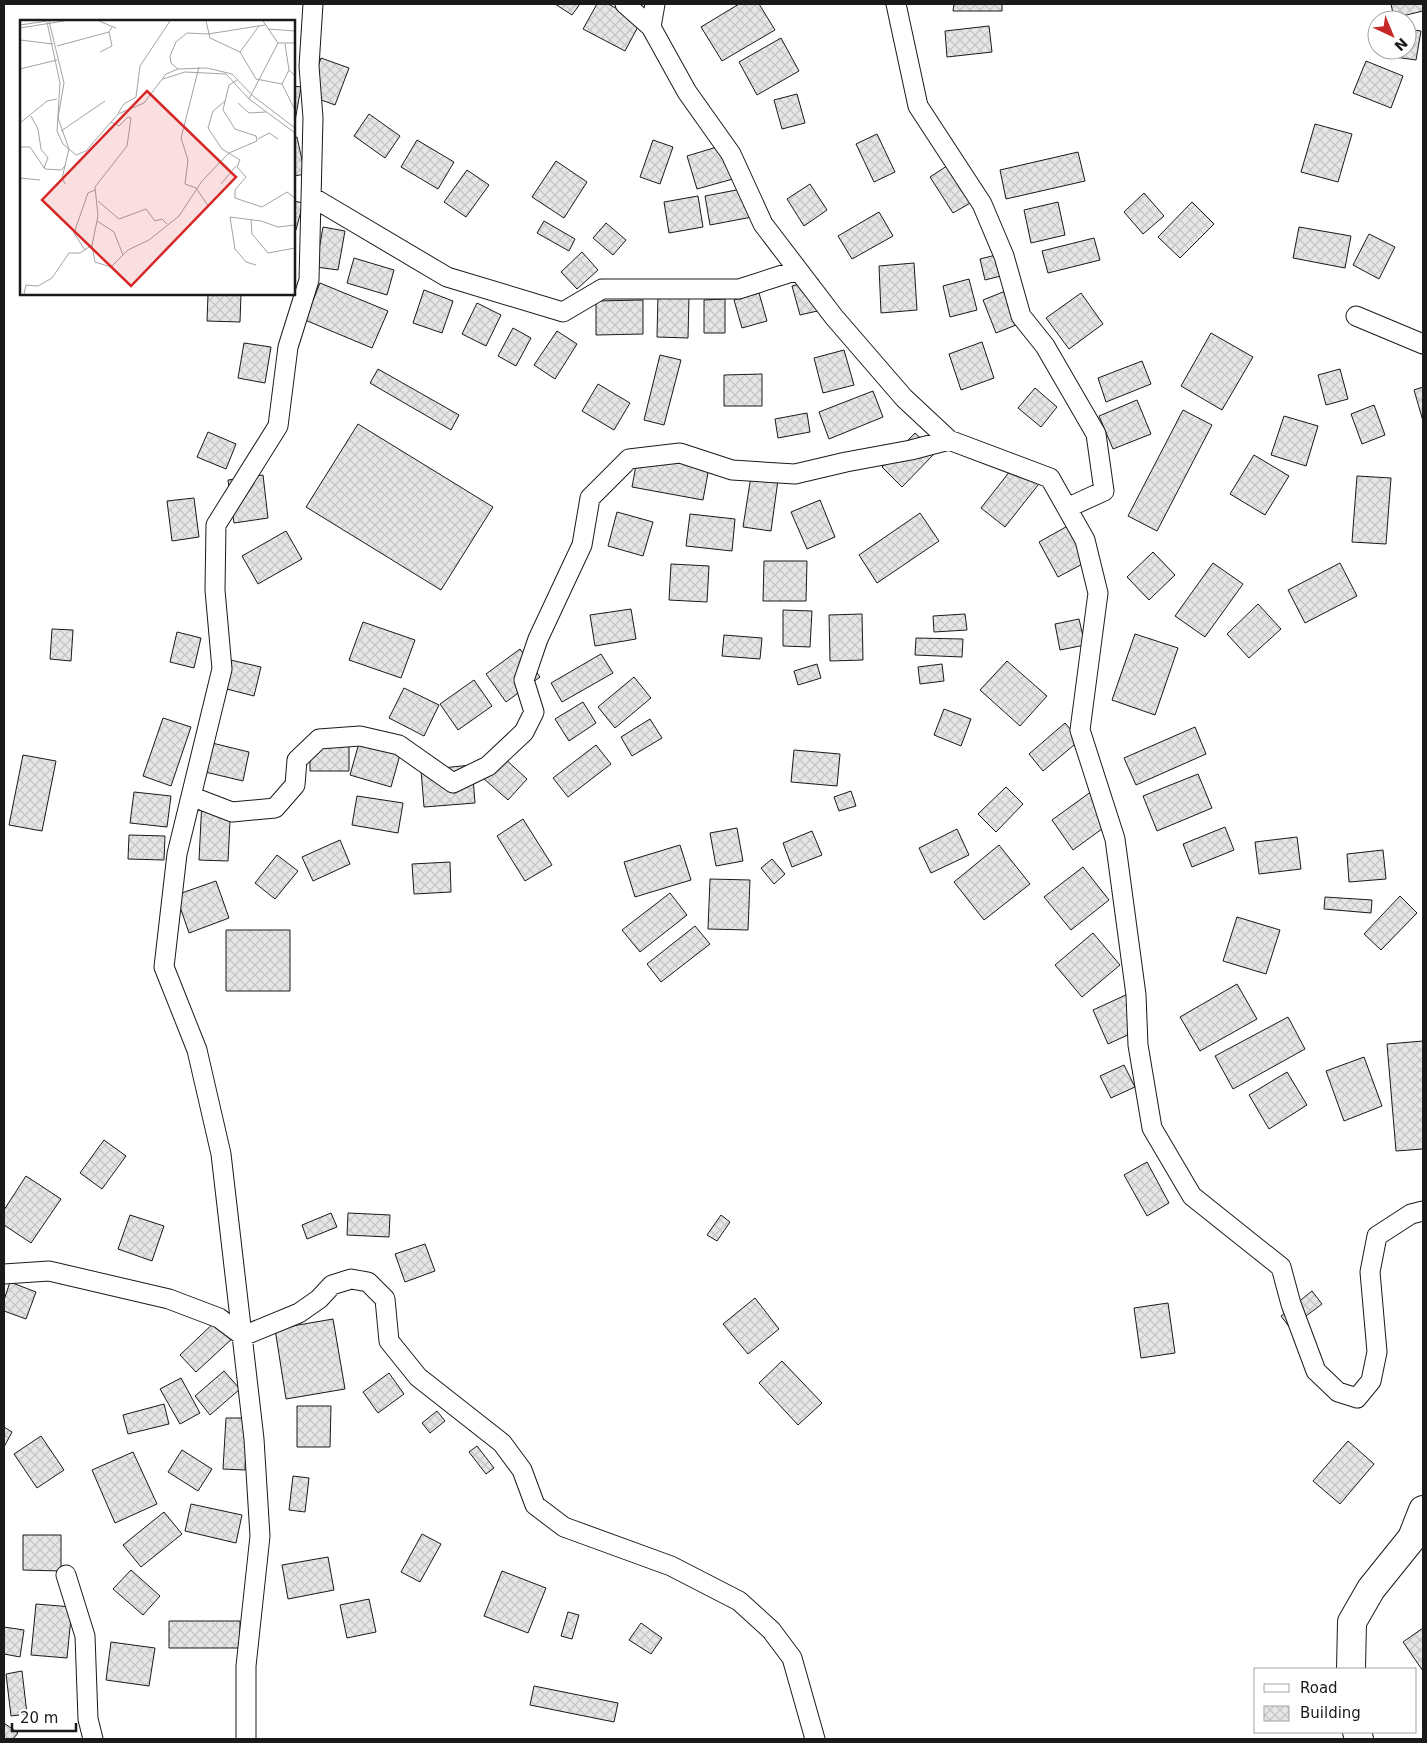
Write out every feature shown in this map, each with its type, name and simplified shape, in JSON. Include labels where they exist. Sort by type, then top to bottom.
[{"type":"street","points":[[246,1739],[246,1666],[260,1536],[254,1439],[221,1154],[197,1050],[164,967],[177,854],[193,797],[222,669],[215,590],[216,525],[278,426],[288,347],[309,280],[313,118],[309,66],[312,4]]},
{"type":"street","points":[[625,4],[651,27],[687,92],[731,154],[763,224],[834,317],[904,398],[950,440],[1050,478],[1085,540],[1098,593],[1080,730],[1115,839],[1136,995],[1138,1045],[1152,1128],[1192,1196],[1281,1267],[1316,1371],[1338,1392],[1356,1398],[1371,1381],[1377,1352],[1370,1272],[1377,1236],[1411,1214],[1423,1212]]},
{"type":"street","points":[[651,27],[655,4]]},
{"type":"street","points":[[896,4],[918,106],[982,204],[1004,256],[1021,316],[1045,346],[1096,434],[1104,491],[1067,508]]},
{"type":"street","points":[[312,197],[447,277],[563,312],[602,289],[740,289],[798,270]]},
{"type":"street","points":[[1356,316],[1423,344]]},
{"type":"street","points":[[193,797],[232,812],[275,808],[295,785],[297,760],[319,739],[360,736],[399,745],[453,784],[488,766],[524,732],[534,712],[524,680],[538,639],[582,545],[590,498],[628,459],[680,454],[732,470],[795,474],[950,440]]},
{"type":"street","points":[[4,1274],[49,1271],[169,1299],[219,1318],[243,1336]]},
{"type":"street","points":[[243,1336],[299,1313],[319,1299],[332,1285],[351,1279],[368,1282],[384,1299],[389,1340],[407,1366],[418,1377],[502,1443],[522,1470],[535,1505],[564,1527],[671,1566],[739,1601],[771,1630],[792,1658],[815,1739]]},
{"type":"street","points":[[1351,1668],[1352,1622],[1371,1589],[1412,1538],[1423,1510]]},
{"type":"street","points":[[66,1575],[85,1636],[88,1719],[94,1739]]},
{"type":"building","points":[[555,4],[580,4],[572,15]]},
{"type":"building","points":[[597,4],[608,4],[641,21],[625,51],[583,29]]},
{"type":"building","points":[[739,4],[759,4],[775,30],[722,61],[701,27]]},
{"type":"building","points":[[954,4],[1002,4],[1002,11],[953,11]]},
{"type":"building","points":[[1391,4],[1423,4],[1423,11],[1417,12],[1417,10],[1392,10]]},
{"type":"building","points":[[989,26],[992,52],[947,57],[945,31]]},
{"type":"building","points":[[1417,30],[1421,31],[1417,54]]},
{"type":"building","points":[[781,38],[799,71],[757,95],[739,62]]},
{"type":"building","points":[[321,58],[349,68],[335,105],[308,95]]},
{"type":"building","points":[[1366,61],[1403,76],[1391,108],[1353,93]]},
{"type":"building","points":[[295,86],[301,87],[295,121]]},
{"type":"building","points":[[797,94],[805,123],[782,129],[774,100]]},
{"type":"building","points":[[369,114],[400,136],[385,158],[354,136]]},
{"type":"building","points":[[1315,124],[1352,134],[1338,182],[1301,172]]},
{"type":"building","points":[[877,134],[895,172],[874,182],[856,144]]},
{"type":"building","points":[[297,137],[305,174],[295,176],[295,138]]},
{"type":"building","points":[[417,140],[454,162],[438,189],[401,167]]},
{"type":"building","points":[[653,140],[673,147],[660,184],[640,177]]},
{"type":"building","points":[[730,143],[740,177],[697,189],[687,156]]},
{"type":"building","points":[[1078,152],[1085,181],[1006,199],[1000,170]]},
{"type":"building","points":[[956,160],[979,198],[953,213],[930,177]]},
{"type":"building","points":[[556,161],[587,182],[564,218],[532,197]]},
{"type":"building","points":[[467,170],[489,185],[466,217],[444,202]]},
{"type":"building","points":[[810,184],[827,210],[804,226],[787,199]]},
{"type":"building","points":[[747,188],[752,217],[710,225],[705,196]]},
{"type":"building","points":[[1144,193],[1164,216],[1143,234],[1124,212]]},
{"type":"building","points":[[698,196],[703,227],[669,233],[664,202]]},
{"type":"building","points":[[295,201],[303,203],[295,230]]},
{"type":"building","points":[[1058,202],[1065,235],[1031,243],[1024,210]]},
{"type":"building","points":[[1192,202],[1214,224],[1180,258],[1158,237]]},
{"type":"building","points":[[879,212],[893,236],[852,259],[838,236]]},
{"type":"building","points":[[544,221],[575,239],[569,251],[537,233]]},
{"type":"building","points":[[606,223],[626,240],[613,255],[593,238]]},
{"type":"building","points":[[323,227],[345,231],[338,270],[316,267]]},
{"type":"building","points":[[1299,227],[1351,236],[1345,268],[1293,258]]},
{"type":"building","points":[[1369,234],[1395,247],[1379,279],[1353,265]]},
{"type":"building","points":[[1094,238],[1100,260],[1048,273],[1042,251]]},
{"type":"building","points":[[1012,251],[1017,272],[985,280],[980,259]]},
{"type":"building","points":[[582,252],[598,270],[577,289],[561,272]]},
{"type":"building","points":[[354,258],[394,270],[387,295],[347,283]]},
{"type":"building","points":[[914,263],[917,310],[881,313],[879,266]]},
{"type":"building","points":[[818,279],[826,309],[800,315],[792,286]]},
{"type":"building","points":[[969,279],[977,310],[950,317],[943,286]]},
{"type":"building","points":[[320,283],[388,311],[372,348],[305,320]]},
{"type":"building","points":[[1013,288],[1026,321],[996,333],[983,300]]},
{"type":"building","points":[[424,290],[453,301],[442,333],[413,323]]},
{"type":"building","points":[[759,293],[767,321],[742,328],[734,300]]},
{"type":"building","points":[[1081,293],[1103,324],[1069,349],[1046,318]]},
{"type":"building","points":[[658,294],[689,295],[688,338],[657,337]]},
{"type":"building","points":[[208,295],[241,295],[240,322],[207,321]]},
{"type":"building","points":[[725,299],[725,333],[704,333],[704,300]]},
{"type":"building","points":[[643,300],[643,334],[596,335],[596,301]]},
{"type":"building","points":[[477,303],[501,315],[486,346],[462,334]]},
{"type":"building","points":[[513,328],[531,338],[516,366],[498,356]]},
{"type":"building","points":[[557,331],[577,344],[555,379],[534,365]]},
{"type":"building","points":[[1211,333],[1253,357],[1222,410],[1181,386]]},
{"type":"building","points":[[982,342],[994,378],[961,390],[949,354]]},
{"type":"building","points":[[244,343],[271,347],[265,383],[238,378]]},
{"type":"building","points":[[844,350],[854,385],[823,393],[814,358]]},
{"type":"building","points":[[660,355],[681,360],[664,425],[644,420]]},
{"type":"building","points":[[1142,361],[1151,384],[1106,402],[1098,378]]},
{"type":"building","points":[[378,369],[459,415],[451,430],[370,383]]},
{"type":"building","points":[[1340,369],[1348,399],[1326,405],[1318,375]]},
{"type":"building","points":[[762,374],[762,406],[724,406],[724,375]]},
{"type":"building","points":[[598,384],[630,403],[614,430],[582,411]]},
{"type":"building","points":[[1423,387],[1423,421],[1414,390]]},
{"type":"building","points":[[1035,388],[1057,407],[1041,427],[1018,408]]},
{"type":"building","points":[[873,391],[883,417],[829,439],[819,412]]},
{"type":"building","points":[[1137,400],[1151,434],[1113,449],[1099,416]]},
{"type":"building","points":[[1374,405],[1385,435],[1362,444],[1351,414]]},
{"type":"building","points":[[1183,410],[1212,425],[1157,531],[1128,516]]},
{"type":"building","points":[[807,413],[810,432],[778,438],[775,419]]},
{"type":"building","points":[[1284,416],[1318,426],[1306,466],[1271,455]]},
{"type":"building","points":[[358,424],[493,507],[441,590],[306,507]]},
{"type":"building","points":[[208,432],[236,444],[226,469],[197,457]]},
{"type":"building","points":[[915,433],[936,452],[902,487],[882,467]]},
{"type":"building","points":[[639,449],[710,462],[703,500],[632,487]]},
{"type":"building","points":[[1254,455],[1289,476],[1265,515],[1230,494]]},
{"type":"building","points":[[1018,461],[1042,480],[1005,527],[981,508]]},
{"type":"building","points":[[263,475],[268,518],[234,523],[228,480]]},
{"type":"building","points":[[751,476],[778,480],[771,531],[743,527]]},
{"type":"building","points":[[1357,476],[1391,478],[1386,544],[1352,542]]},
{"type":"building","points":[[194,498],[199,537],[172,541],[167,501]]},
{"type":"building","points":[[820,500],[835,537],[807,549],[791,512]]},
{"type":"building","points":[[617,512],[653,522],[643,556],[608,546]]},
{"type":"building","points":[[920,513],[939,541],[877,583],[859,555]]},
{"type":"building","points":[[690,514],[735,519],[732,551],[686,546]]},
{"type":"building","points":[[1073,523],[1092,559],[1058,577],[1039,542]]},
{"type":"building","points":[[286,531],[302,559],[258,584],[242,556]]},
{"type":"building","points":[[1153,552],[1175,575],[1149,600],[1127,577]]},
{"type":"building","points":[[764,561],[807,561],[806,601],[763,601]]},
{"type":"building","points":[[1213,563],[1243,584],[1205,637],[1175,616]]},
{"type":"building","points":[[1340,563],[1357,596],[1305,623],[1288,590]]},
{"type":"building","points":[[671,564],[709,566],[707,602],[669,600]]},
{"type":"building","points":[[1258,604],[1281,629],[1249,658],[1227,634]]},
{"type":"building","points":[[631,609],[636,639],[595,646],[590,615]]},
{"type":"building","points":[[783,610],[812,611],[810,647],[783,646]]},
{"type":"building","points":[[862,614],[863,660],[830,661],[829,615]]},
{"type":"building","points":[[965,614],[967,630],[934,632],[933,616]]},
{"type":"building","points":[[1079,619],[1085,645],[1060,650],[1055,624]]},
{"type":"building","points":[[363,622],[415,640],[401,678],[349,660]]},
{"type":"building","points":[[52,629],[73,630],[71,661],[50,659]]},
{"type":"building","points":[[177,632],[201,638],[194,668],[170,662]]},
{"type":"building","points":[[1135,634],[1178,648],[1155,715],[1112,700]]},
{"type":"building","points":[[724,635],[762,638],[760,659],[722,656]]},
{"type":"building","points":[[916,638],[963,639],[962,657],[915,655]]},
{"type":"building","points":[[520,649],[540,677],[506,702],[486,674]]},
{"type":"building","points":[[601,654],[613,673],[562,702],[551,683]]},
{"type":"building","points":[[226,659],[261,667],[254,696],[219,687]]},
{"type":"building","points":[[1007,661],[1047,696],[1020,726],[980,690]]},
{"type":"building","points":[[817,664],[821,678],[798,685],[794,671]]},
{"type":"building","points":[[942,664],[944,681],[920,684],[918,667]]},
{"type":"building","points":[[634,677],[651,698],[615,728],[598,707]]},
{"type":"building","points":[[474,680],[492,706],[458,730],[440,704]]},
{"type":"building","points":[[404,688],[439,705],[424,736],[389,718]]},
{"type":"building","points":[[583,702],[596,723],[569,741],[555,719]]},
{"type":"building","points":[[944,709],[971,719],[961,746],[934,735]]},
{"type":"building","points":[[163,718],[191,727],[171,786],[143,776]]},
{"type":"building","points":[[650,719],[662,738],[632,756],[621,737]]},
{"type":"building","points":[[1065,723],[1080,740],[1043,771],[1029,754]]},
{"type":"building","points":[[1195,727],[1206,754],[1136,785],[1124,758]]},
{"type":"building","points":[[362,732],[403,744],[391,787],[350,775]]},
{"type":"building","points":[[310,738],[349,738],[349,771],[310,771]]},
{"type":"building","points":[[208,742],[249,752],[243,781],[201,771]]},
{"type":"building","points":[[596,745],[611,764],[568,797],[553,778]]},
{"type":"building","points":[[794,750],[840,754],[837,786],[791,782]]},
{"type":"building","points":[[23,755],[56,761],[42,831],[9,825]]},
{"type":"building","points":[[503,757],[527,779],[508,800],[483,778]]},
{"type":"building","points":[[472,765],[475,803],[424,807],[421,770]]},
{"type":"building","points":[[1198,774],[1212,808],[1157,831],[1143,796]]},
{"type":"building","points":[[1006,787],[1023,804],[996,832],[978,814]]},
{"type":"building","points":[[851,791],[856,806],[839,811],[834,797]]},
{"type":"building","points":[[1092,791],[1113,821],[1073,850],[1052,820]]},
{"type":"building","points":[[134,792],[171,796],[167,827],[130,823]]},
{"type":"building","points":[[357,796],[403,803],[398,833],[352,825]]},
{"type":"building","points":[[202,800],[231,801],[228,861],[199,860]]},
{"type":"building","points":[[523,819],[552,865],[525,881],[497,836]]},
{"type":"building","points":[[1225,827],[1234,850],[1192,867],[1183,844]]},
{"type":"building","points":[[737,828],[743,861],[716,866],[710,833]]},
{"type":"building","points":[[957,829],[969,855],[931,873],[919,848]]},
{"type":"building","points":[[812,831],[822,855],[792,867],[783,843]]},
{"type":"building","points":[[129,835],[165,836],[164,860],[128,859]]},
{"type":"building","points":[[1297,837],[1301,869],[1259,874],[1255,842]]},
{"type":"building","points":[[340,840],[350,864],[313,881],[302,857]]},
{"type":"building","points":[[680,845],[691,880],[635,897],[624,862]]},
{"type":"building","points":[[999,845],[1030,884],[984,920],[954,882]]},
{"type":"building","points":[[1383,850],[1386,879],[1349,882],[1347,854]]},
{"type":"building","points":[[277,855],[298,871],[275,899],[255,883]]},
{"type":"building","points":[[772,859],[785,874],[774,884],[761,868]]},
{"type":"building","points":[[450,862],[451,892],[414,894],[412,864]]},
{"type":"building","points":[[1083,867],[1109,900],[1071,930],[1044,897]]},
{"type":"building","points":[[710,879],[750,880],[748,930],[708,929]]},
{"type":"building","points":[[216,881],[229,918],[189,933],[176,895]]},
{"type":"building","points":[[670,893],[687,915],[640,952],[622,930]]},
{"type":"building","points":[[1400,896],[1417,913],[1381,950],[1364,934]]},
{"type":"building","points":[[1325,897],[1372,900],[1371,913],[1324,909]]},
{"type":"building","points":[[1237,917],[1280,930],[1266,974],[1223,961]]},
{"type":"building","points":[[695,926],[710,944],[661,982],[647,964]]},
{"type":"building","points":[[226,930],[290,930],[290,991],[226,991]]},
{"type":"building","points":[[1093,933],[1120,965],[1082,997],[1055,965]]},
{"type":"building","points":[[1237,984],[1257,1019],[1200,1051],[1180,1017]]},
{"type":"building","points":[[1128,994],[1143,1028],[1108,1044],[1093,1010]]},
{"type":"building","points":[[1288,1017],[1305,1049],[1233,1089],[1215,1056]]},
{"type":"building","points":[[1423,1041],[1423,1149],[1396,1151],[1387,1044]]},
{"type":"building","points":[[1364,1057],[1382,1106],[1344,1121],[1326,1071]]},
{"type":"building","points":[[1124,1065],[1135,1087],[1111,1098],[1100,1076]]},
{"type":"building","points":[[1287,1072],[1307,1105],[1269,1129],[1249,1095]]},
{"type":"building","points":[[104,1140],[126,1156],[102,1189],[80,1173]]},
{"type":"building","points":[[1147,1162],[1169,1203],[1147,1216],[1124,1175]]},
{"type":"building","points":[[26,1176],[61,1199],[31,1243],[4,1225],[4,1210]]},
{"type":"building","points":[[331,1213],[337,1227],[307,1239],[302,1225]]},
{"type":"building","points":[[348,1213],[390,1215],[389,1237],[347,1235]]},
{"type":"building","points":[[130,1215],[164,1226],[152,1261],[118,1249]]},
{"type":"building","points":[[721,1215],[730,1222],[717,1241],[707,1235]]},
{"type":"building","points":[[425,1244],[435,1271],[405,1282],[395,1254]]},
{"type":"building","points":[[10,1282],[36,1292],[26,1319],[4,1311],[4,1300]]},
{"type":"building","points":[[1312,1291],[1322,1304],[1290,1328],[1281,1316]]},
{"type":"building","points":[[755,1298],[779,1329],[748,1354],[723,1324]]},
{"type":"building","points":[[1168,1303],[1175,1353],[1141,1358],[1134,1308]]},
{"type":"building","points":[[219,1318],[235,1336],[196,1372],[180,1355]]},
{"type":"building","points":[[333,1319],[345,1389],[286,1399],[275,1329]]},
{"type":"building","points":[[782,1361],[822,1403],[798,1425],[759,1383]]},
{"type":"building","points":[[224,1371],[240,1389],[210,1415],[195,1396]]},
{"type":"building","points":[[389,1373],[404,1394],[378,1413],[363,1392]]},
{"type":"building","points":[[181,1378],[200,1413],[180,1424],[160,1389]]},
{"type":"building","points":[[164,1404],[169,1424],[128,1434],[123,1415]]},
{"type":"building","points":[[297,1406],[331,1406],[330,1447],[297,1447]]},
{"type":"building","points":[[437,1411],[445,1421],[430,1433],[422,1423]]},
{"type":"building","points":[[226,1418],[247,1418],[245,1470],[223,1469]]},
{"type":"building","points":[[4,1427],[12,1432],[4,1447]]},
{"type":"building","points":[[41,1436],[64,1470],[37,1488],[14,1454]]},
{"type":"building","points":[[1348,1441],[1374,1464],[1340,1504],[1313,1481]]},
{"type":"building","points":[[477,1446],[494,1468],[486,1474],[469,1452]]},
{"type":"building","points":[[182,1450],[212,1469],[198,1491],[168,1472]]},
{"type":"building","points":[[133,1452],[157,1504],[115,1523],[92,1470]]},
{"type":"building","points":[[293,1476],[309,1478],[305,1512],[289,1510]]},
{"type":"building","points":[[191,1504],[242,1515],[236,1543],[185,1531]]},
{"type":"building","points":[[164,1512],[182,1534],[141,1567],[123,1545]]},
{"type":"building","points":[[422,1534],[441,1544],[420,1582],[401,1572]]},
{"type":"building","points":[[23,1535],[61,1535],[61,1571],[23,1570]]},
{"type":"building","points":[[328,1557],[334,1590],[288,1599],[282,1565]]},
{"type":"building","points":[[131,1570],[160,1596],[143,1615],[113,1589]]},
{"type":"building","points":[[502,1571],[546,1588],[528,1633],[484,1616]]},
{"type":"building","points":[[369,1599],[376,1632],[347,1638],[340,1605]]},
{"type":"building","points":[[36,1604],[72,1607],[67,1658],[31,1655]]},
{"type":"building","points":[[568,1612],[579,1615],[572,1639],[561,1636]]},
{"type":"building","points":[[169,1621],[240,1621],[240,1648],[169,1648]]},
{"type":"building","points":[[641,1623],[662,1638],[651,1654],[629,1640]]},
{"type":"building","points":[[4,1627],[24,1630],[20,1657],[4,1654]]},
{"type":"building","points":[[1423,1628],[1423,1671],[1403,1642]]},
{"type":"building","points":[[111,1642],[155,1648],[149,1686],[106,1680]]},
{"type":"building","points":[[22,1671],[27,1714],[11,1716],[6,1674]]},
{"type":"building","points":[[534,1686],[618,1703],[614,1722],[530,1705]]},
{"type":"building","points":[[4,1723],[18,1733],[13,1739],[4,1739]]}]
